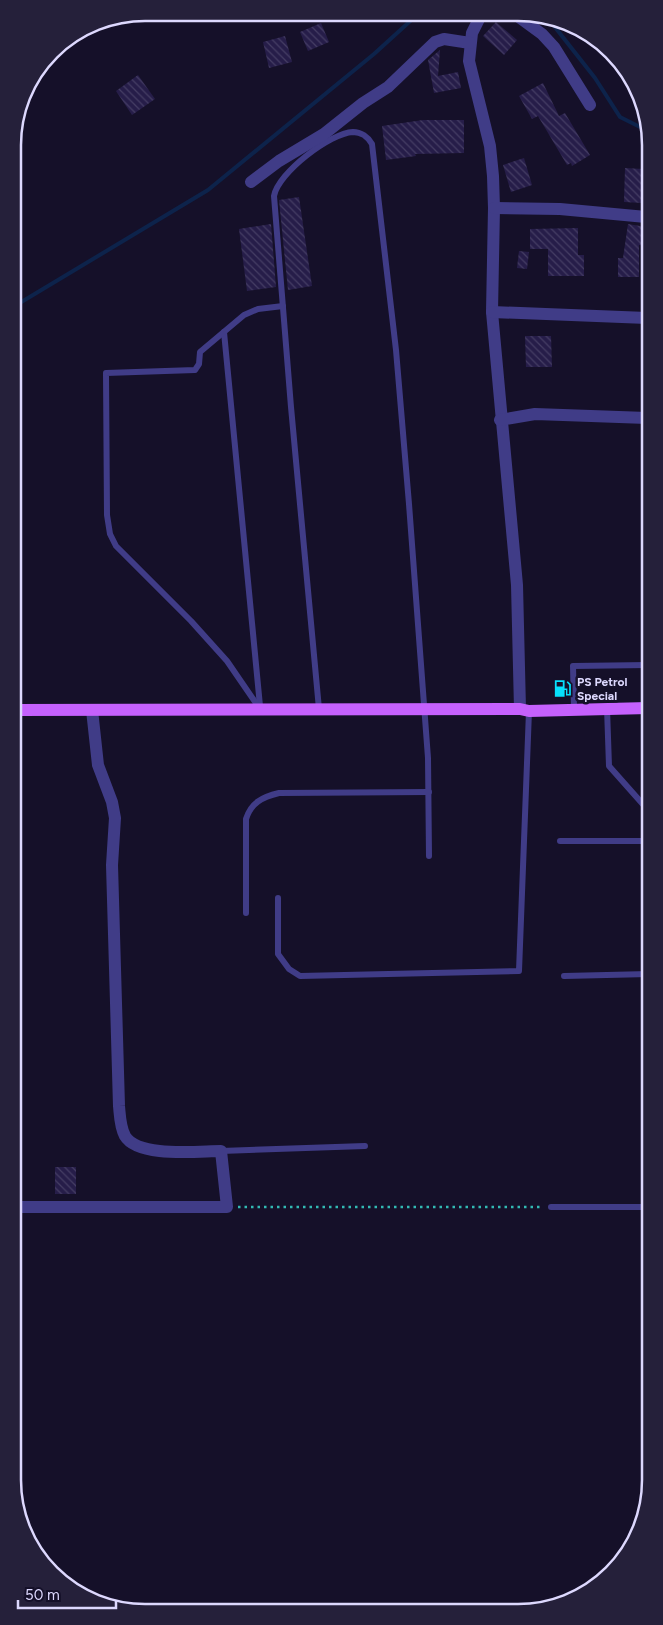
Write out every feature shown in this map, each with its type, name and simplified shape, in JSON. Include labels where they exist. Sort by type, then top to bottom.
[{"type":"main road","points":[[22,710],[524,710],[642,708]]},
{"type":"street","points":[[479,21],[470,44],[469,60],[490,146],[494,208],[492,312],[500,420],[517,584],[524,710]]},
{"type":"street","points":[[525,22],[542,34],[554,47],[590,105]]},
{"type":"street","points":[[251,182],[279,161],[324,134],[363,103],[388,87],[435,42],[444,39],[470,44]]},
{"type":"street","points":[[494,208],[560,209],[642,218]]},
{"type":"street","points":[[492,312],[642,318]]},
{"type":"street","points":[[500,420],[520,415],[535,414],[642,418]]},
{"type":"street","points":[[21,1207],[227,1206],[221,1151],[156,1151],[143,1149],[126,1137],[121,1126],[112,891],[115,818],[112,802],[98,765],[92,710]]},
{"type":"lane","points":[[319,709],[274,196],[275,187],[303,159],[324,144],[353,132],[364,135],[372,144],[396,350],[424,709],[429,792],[429,856]]},
{"type":"lane","points":[[260,709],[228,661],[116,546],[110,534],[107,515],[106,373],[195,370],[200,364],[200,352],[244,315],[258,309],[283,306]]},
{"type":"lane","points":[[224,332],[260,709]]},
{"type":"lane","points":[[574,708],[573,666],[642,665]]},
{"type":"lane","points":[[607,708],[609,766],[642,803]]},
{"type":"lane","points":[[278,898],[278,954],[289,969],[300,976],[519,971],[524,710]]},
{"type":"lane","points":[[246,913],[246,819],[249,810],[257,802],[267,796],[279,793],[429,792]]},
{"type":"lane","points":[[560,841],[641,841]]},
{"type":"lane","points":[[564,976],[641,974]]},
{"type":"lane","points":[[221,1151],[365,1146]]},
{"type":"lane","points":[[551,1207],[641,1207]]},
{"type":"path","points":[[227,1206],[551,1207]]},
{"type":"building","points":[[496,22],[517,40],[504,55],[483,36]]},
{"type":"building","points":[[321,23],[329,42],[308,51],[300,32]]},
{"type":"building","points":[[285,36],[292,62],[269,68],[263,42]]},
{"type":"building","points":[[440,50],[438,76],[458,72],[461,88],[434,93],[428,60]]},
{"type":"building","points":[[138,75],[155,99],[132,115],[116,91]]},
{"type":"building","points":[[543,83],[559,116],[565,113],[590,155],[572,166],[571,163],[567,165],[538,116],[532,119],[519,96]]},
{"type":"building","points":[[423,120],[464,120],[464,153],[415,154],[416,156],[386,160],[382,126]]},
{"type":"building","points":[[524,158],[532,185],[511,192],[503,165]]},
{"type":"building","points":[[625,168],[642,169],[642,203],[624,202]]},
{"type":"building","points":[[299,197],[312,286],[288,290],[279,200]]},
{"type":"building","points":[[271,224],[276,287],[247,291],[239,229]]},
{"type":"building","points":[[628,224],[642,226],[642,245],[639,245],[639,277],[618,277],[618,258],[623,258]]},
{"type":"building","points":[[578,228],[578,255],[584,255],[584,276],[548,276],[548,249],[530,249],[530,229]]},
{"type":"building","points":[[519,251],[529,252],[527,269],[517,268]]},
{"type":"building","points":[[525,336],[551,336],[552,367],[526,367]]},
{"type":"building","points":[[55,1167],[76,1167],[76,1194],[55,1194]]},
{"type":"waterway","points":[[22,302],[208,190],[374,54],[410,21]]},
{"type":"waterway","points":[[555,27],[595,78],[620,117],[641,127]]},
{"type":"place","name":"PS Petrol Special","points":[[563,689]]}]
